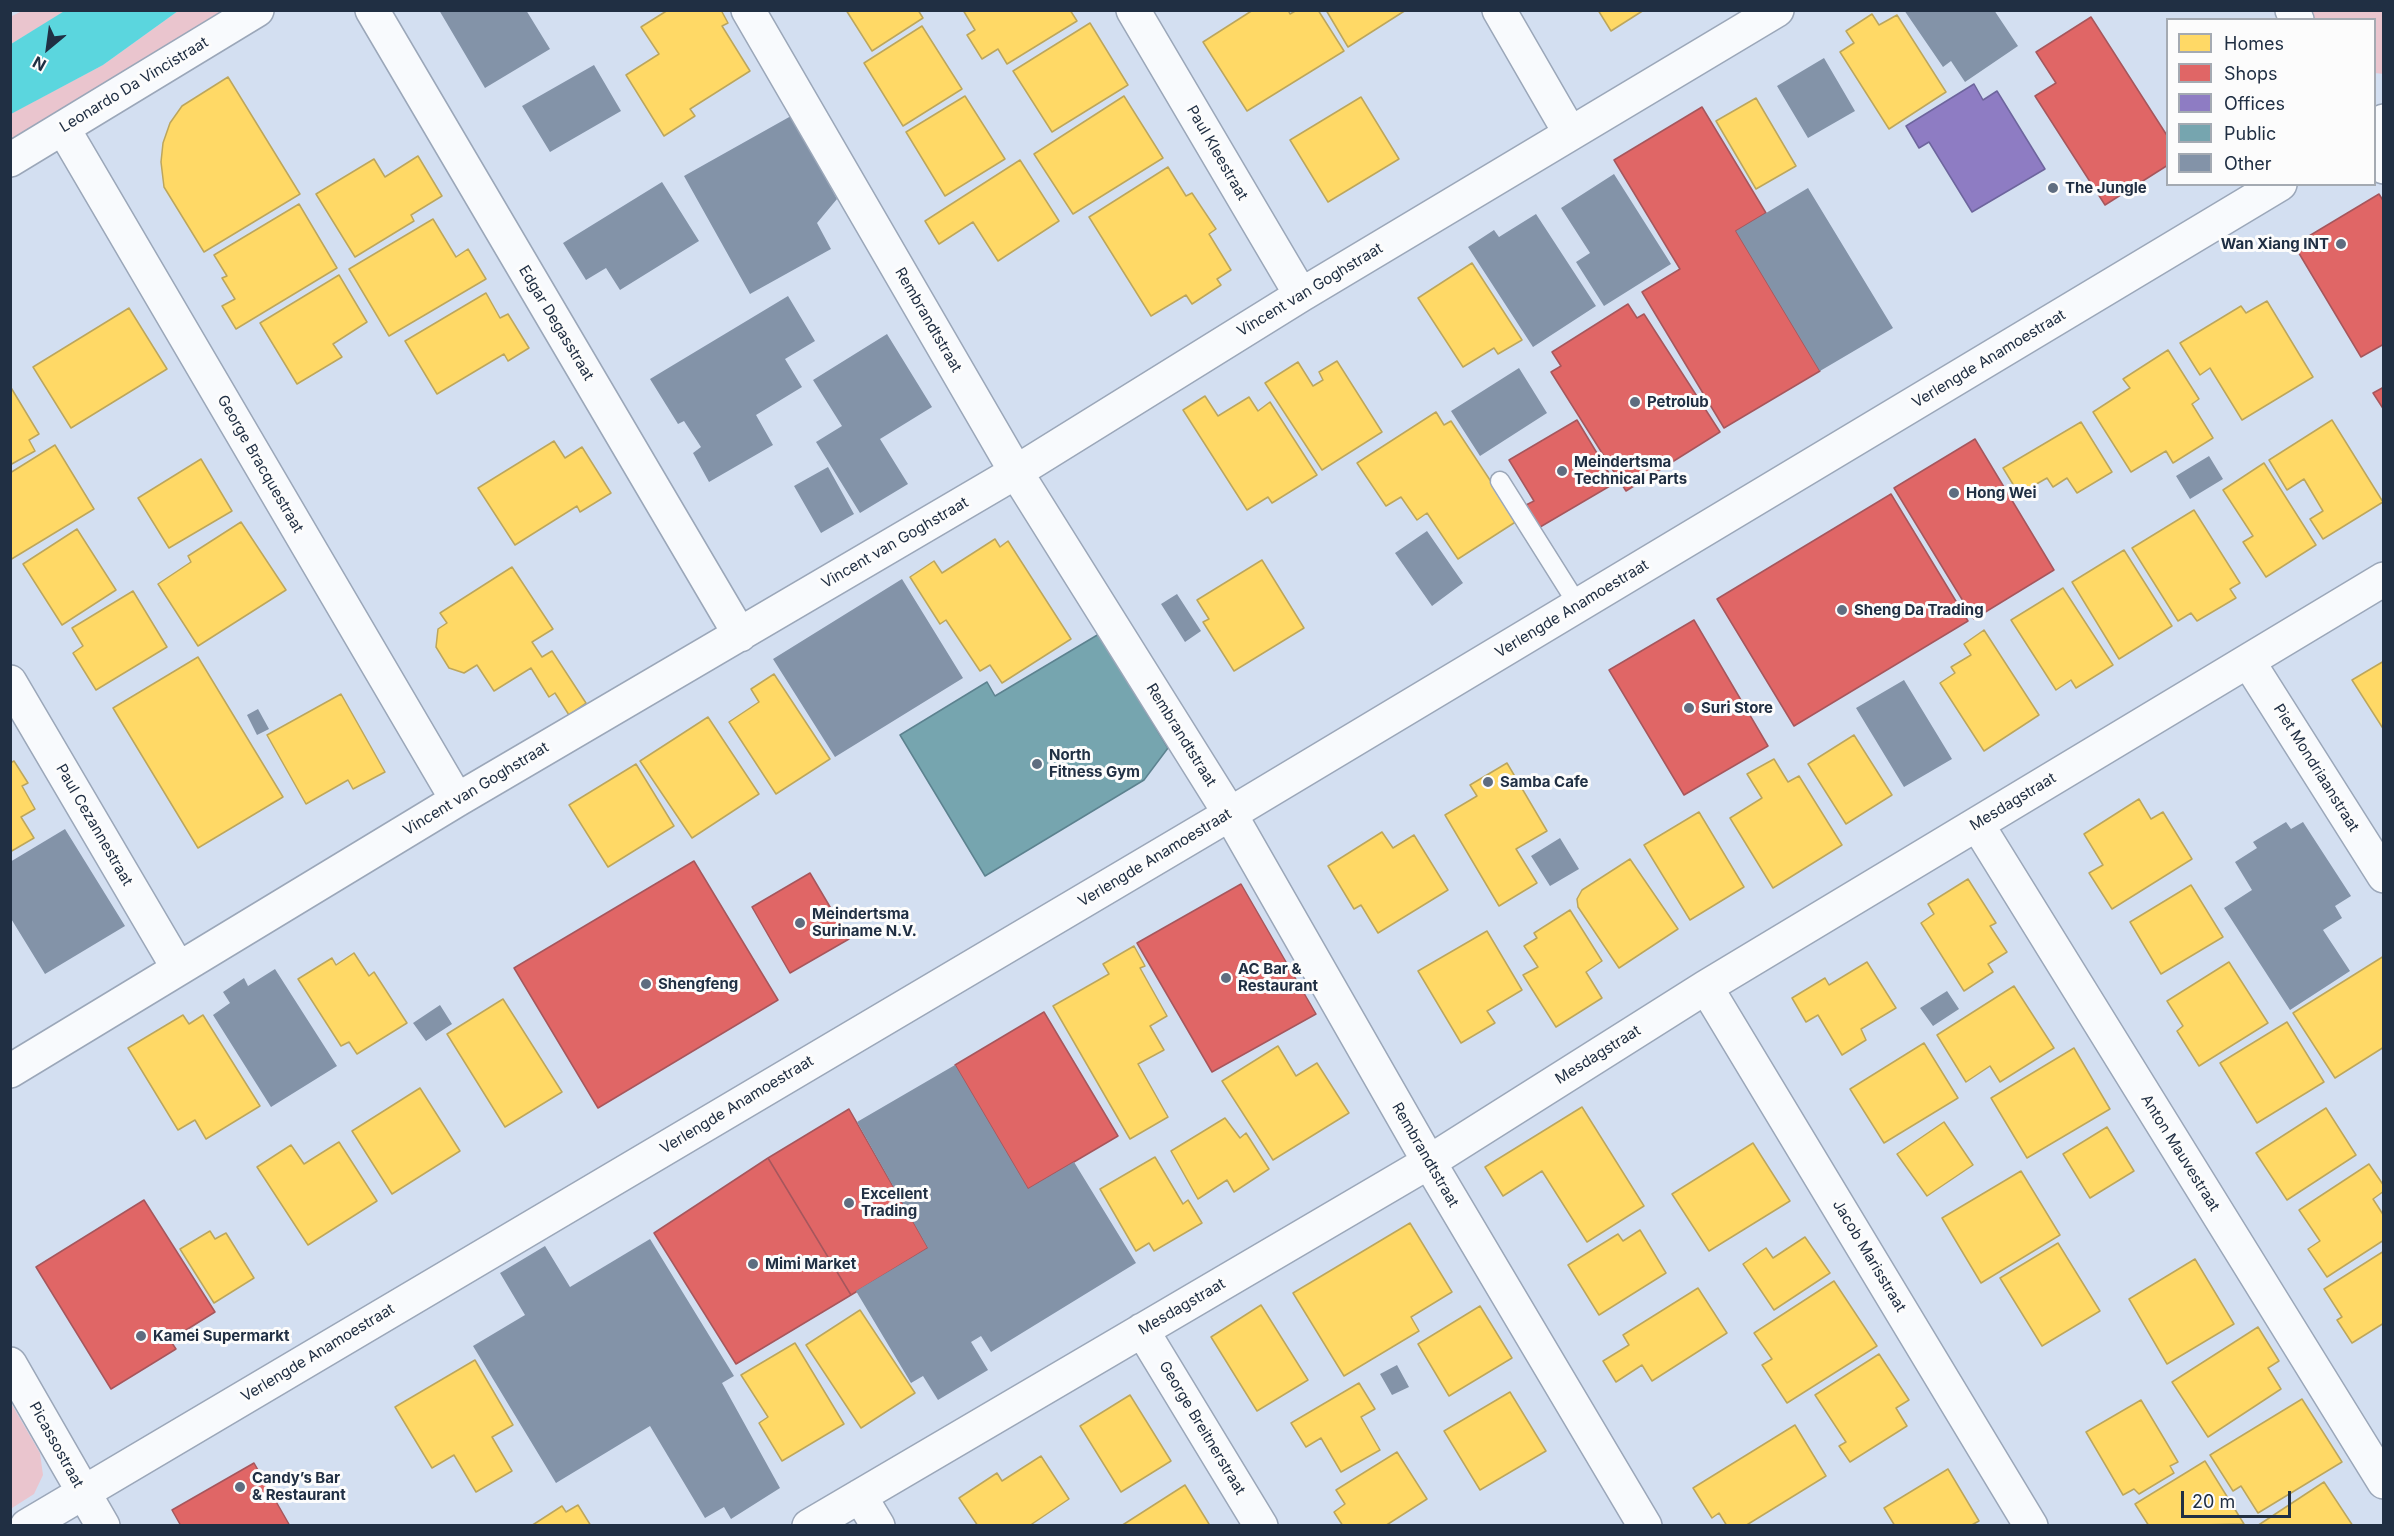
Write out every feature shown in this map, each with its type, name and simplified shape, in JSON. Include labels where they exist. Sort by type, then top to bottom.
[{"type":"street","name":"Leonardo Da Vincistraat","points":[[10,160],[257,10]]},
{"type":"street","name":"Edgar Degasstraat","points":[[372,10],[740,635]]},
{"type":"street","name":"Rembrandtstraat","points":[[748,10],[1016,472],[1230,814],[1429,1162],[1645,1526]]},
{"type":"street","name":"Paul Kleestraat","points":[[1133,10],[1301,295]]},
{"type":"street","points":[[1499,10],[1570,134]]},
{"type":"street","name":"Vincent van Goghstraat","points":[[10,1071],[457,800],[1016,472],[1301,295],[1777,10]]},
{"type":"street","name":"George Bracquestraat","points":[[63,128],[457,800]]},
{"type":"street","points":[[2376,154],[2384,167]]},
{"type":"street","name":"Verlengde Anamoestraat","points":[[27,1526],[1230,814],[2277,186]]},
{"type":"street","name":"Mesdagstraat","points":[[809,1526],[1429,1162],[1706,987],[2384,579]]},
{"type":"street","name":"Piet Mondriaanstraat","points":[[2248,661],[2384,876]]},
{"type":"street","name":"Paul Cezannestraat","points":[[10,682],[178,968]]},
{"type":"street","name":"Anton Mauvestraat","points":[[1977,824],[2384,1482]]},
{"type":"street","name":"Jacob Marisstraat","points":[[1706,987],[2031,1526]]},
{"type":"street","name":"George Breitnerstraat","points":[[1142,1330],[1261,1526]]},
{"type":"street","name":"Picassostraat","points":[[10,1364],[103,1526]]},
{"type":"street","points":[[860,1496],[878,1526]]},
{"type":"lane","points":[[1500,481],[1578,605]]},
{"type":"shaded area","points":[[22,11],[66,11],[11,44],[10,17]]},
{"type":"shaded area","points":[[178,11],[224,11],[11,139],[10,114],[103,65]]},
{"type":"shaded area","points":[[2309,11],[2383,11],[2383,74],[2376,73],[2376,18],[2314,18]]},
{"type":"shaded area","points":[[11,1403],[40,1453],[43,1475],[34,1494],[12,1508],[10,1505]]},
{"type":"water","points":[[66,10],[178,11],[103,65],[11,114],[11,44]]},
{"type":"building: Homes","points":[[668,10],[721,10],[728,23],[722,26],[750,71],[690,109],[695,116],[664,136],[626,75],[659,54],[641,27]]},
{"type":"building: Homes","points":[[846,10],[918,10],[923,18],[872,51]]},
{"type":"building: Homes","points":[[963,10],[1070,10],[1077,21],[1007,64],[998,49],[982,59],[967,35],[975,30]]},
{"type":"building: Homes","points":[[1253,10],[1288,10],[1290,14],[1297,10],[1318,10],[1344,51],[1247,111],[1203,42]]},
{"type":"building: Homes","points":[[1326,10],[1406,10],[1348,47]]},
{"type":"building: Homes","points":[[1598,10],[1644,10],[1611,31]]},
{"type":"building: Homes","points":[[1872,14],[1879,25],[1897,15],[1946,92],[1889,129],[1840,52],[1854,43],[1846,31]]},
{"type":"building: Homes","points":[[1090,23],[1128,85],[1052,132],[1013,71]]},
{"type":"building: Homes","points":[[922,26],[962,89],[903,126],[864,63]]},
{"type":"building: Homes","points":[[228,77],[300,194],[204,252],[164,187],[161,162],[163,143],[170,123],[182,106]]},
{"type":"building: Homes","points":[[965,96],[1005,159],[945,196],[906,132]]},
{"type":"building: Homes","points":[[1124,96],[1163,158],[1073,214],[1034,154]]},
{"type":"building: Homes","points":[[1361,97],[1399,159],[1328,202],[1290,140]]},
{"type":"building: Homes","points":[[1756,98],[1796,166],[1756,189],[1716,121]]},
{"type":"building: Homes","points":[[418,156],[442,196],[411,215],[414,221],[355,257],[316,194],[374,159],[385,177]]},
{"type":"building: Homes","points":[[1020,160],[1059,221],[998,261],[973,222],[939,244],[925,221]]},
{"type":"building: Homes","points":[[1168,167],[1186,196],[1192,193],[1216,229],[1209,234],[1231,270],[1217,279],[1221,285],[1192,304],[1186,295],[1151,316],[1089,217]]},
{"type":"building: Homes","points":[[299,204],[337,268],[236,329],[222,306],[235,299],[222,278],[227,276],[214,255]]},
{"type":"building: Homes","points":[[433,219],[456,257],[468,249],[486,279],[389,336],[349,269]]},
{"type":"building: Homes","points":[[1472,263],[1522,340],[1498,354],[1494,348],[1463,367],[1418,298]]},
{"type":"building: Homes","points":[[339,275],[367,322],[333,344],[342,357],[297,384],[260,323]]},
{"type":"building: Homes","points":[[486,293],[500,318],[508,314],[529,348],[508,361],[504,354],[437,394],[405,341]]},
{"type":"building: Homes","points":[[2267,301],[2313,377],[2242,420],[2210,368],[2200,375],[2180,343],[2241,306],[2246,313]]},
{"type":"building: Homes","points":[[129,308],[167,369],[71,428],[33,367]]},
{"type":"building: Homes","points":[[2168,350],[2199,399],[2192,404],[2213,438],[2173,463],[2166,451],[2131,472],[2093,412],[2130,388],[2123,379]]},
{"type":"building: Homes","points":[[1337,361],[1382,432],[1322,470],[1265,383],[1298,362],[1313,386],[1323,380],[1319,372]]},
{"type":"building: Homes","points":[[10,386],[39,434],[29,440],[35,451],[10,465]]},
{"type":"building: Homes","points":[[1205,396],[1218,416],[1249,397],[1258,411],[1270,402],[1317,475],[1272,503],[1268,497],[1247,510],[1183,410]]},
{"type":"building: Homes","points":[[1436,412],[1444,425],[1451,421],[1517,521],[1458,559],[1427,513],[1417,520],[1401,497],[1386,506],[1357,463]]},
{"type":"building: Homes","points":[[2332,420],[2383,502],[2323,539],[2310,519],[2323,511],[2304,479],[2287,490],[2269,460]]},
{"type":"building: Homes","points":[[2081,422],[2112,472],[2077,493],[2067,478],[2053,487],[2047,478],[2019,494],[2003,468]]},
{"type":"building: Homes","points":[[554,441],[565,458],[582,447],[611,493],[580,512],[577,506],[515,545],[478,488]]},
{"type":"building: Homes","points":[[55,445],[94,509],[10,560],[10,473]]},
{"type":"building: Homes","points":[[201,459],[232,511],[169,548],[138,498]]},
{"type":"building: Homes","points":[[2264,463],[2316,545],[2266,577],[2243,542],[2253,536],[2223,490]]},
{"type":"building: Homes","points":[[2194,510],[2240,583],[2230,589],[2236,598],[2197,621],[2191,613],[2178,621],[2132,548]]},
{"type":"building: Homes","points":[[241,522],[286,590],[198,646],[158,584],[191,562],[188,556]]},
{"type":"building: Homes","points":[[77,529],[116,590],[62,625],[23,564]]},
{"type":"building: Homes","points":[[995,539],[1000,547],[1008,541],[1071,639],[1002,683],[990,665],[980,671],[946,620],[940,624],[910,577],[934,561],[942,573]]},
{"type":"building: Homes","points":[[2124,550],[2172,626],[2119,659],[2072,582]]},
{"type":"building: Homes","points":[[1262,560],[1304,628],[1234,671],[1203,622],[1209,619],[1197,600]]},
{"type":"building: Homes","points":[[512,567],[553,629],[532,642],[542,657],[552,651],[586,703],[569,715],[555,693],[549,697],[531,668],[494,691],[477,665],[464,673],[449,668],[436,647],[438,629],[447,623],[440,613]]},
{"type":"building: Homes","points":[[2063,588],[2113,665],[2076,688],[2071,680],[2056,690],[2011,620]]},
{"type":"building: Homes","points":[[133,591],[167,647],[96,690],[73,653],[83,646],[72,628]]},
{"type":"building: Homes","points":[[1984,630],[2039,715],[1984,751],[1940,683],[1955,673],[1951,667],[1971,655],[1964,644]]},
{"type":"building: Homes","points":[[198,657],[283,797],[198,848],[113,708]]},
{"type":"building: Homes","points":[[2384,661],[2384,730],[2352,680]]},
{"type":"building: Homes","points":[[774,674],[830,759],[776,794],[729,722],[759,702],[751,689]]},
{"type":"building: Homes","points":[[341,694],[385,772],[353,789],[348,780],[306,804],[267,735]]},
{"type":"building: Homes","points":[[708,717],[759,794],[692,838],[640,761]]},
{"type":"building: Homes","points":[[1854,735],[1892,795],[1846,824],[1808,764]]},
{"type":"building: Homes","points":[[1774,759],[1788,782],[1799,776],[1842,845],[1773,888],[1730,818],[1762,798],[1747,774]]},
{"type":"building: Homes","points":[[14,761],[28,783],[22,786],[35,809],[21,817],[34,838],[10,852],[10,763]]},
{"type":"building: Homes","points":[[1507,763],[1547,831],[1516,849],[1537,883],[1499,906],[1445,815],[1477,796],[1470,785]]},
{"type":"building: Homes","points":[[636,764],[674,826],[608,867],[569,805]]},
{"type":"building: Homes","points":[[2139,799],[2151,819],[2163,812],[2192,859],[2112,909],[2089,873],[2103,865],[2084,834]]},
{"type":"building: Homes","points":[[1699,812],[1744,887],[1690,920],[1644,845]]},
{"type":"building: Homes","points":[[1382,832],[1393,848],[1414,835],[1448,890],[1378,933],[1361,905],[1354,909],[1328,866]]},
{"type":"building: Homes","points":[[1630,859],[1678,929],[1619,968],[1578,907],[1577,899],[1582,890]]},
{"type":"building: Homes","points":[[1968,879],[1996,923],[1990,926],[2007,952],[1988,964],[1993,972],[1964,991],[1921,923],[1934,914],[1928,904]]},
{"type":"building: Homes","points":[[2191,885],[2223,937],[2161,974],[2130,922]]},
{"type":"building: Homes","points":[[1570,910],[1602,961],[1586,972],[1602,998],[1556,1027],[1523,975],[1538,967],[1524,946],[1537,938],[1534,933]]},
{"type":"building: Homes","points":[[1487,931],[1522,990],[1487,1011],[1495,1023],[1461,1043],[1418,971]]},
{"type":"building: Homes","points":[[1134,946],[1145,966],[1140,968],[1167,1016],[1150,1026],[1164,1050],[1138,1064],[1168,1117],[1130,1139],[1053,1006],[1109,974],[1103,964]]},
{"type":"building: Homes","points":[[354,953],[369,976],[374,972],[407,1023],[357,1054],[349,1042],[341,1046],[298,979],[332,958],[336,965]]},
{"type":"building: Homes","points":[[2384,956],[2384,1047],[2335,1078],[2293,1013]]},
{"type":"building: Homes","points":[[1867,962],[1896,1008],[1861,1029],[1866,1040],[1842,1055],[1818,1015],[1806,1022],[1792,998],[1825,978],[1829,985]]},
{"type":"building: Homes","points":[[2229,962],[2268,1023],[2199,1066],[2177,1031],[2183,1026],[2167,1001]]},
{"type":"building: Homes","points":[[2014,986],[2054,1048],[2000,1082],[1990,1066],[1966,1082],[1937,1035]]},
{"type":"building: Homes","points":[[503,999],[562,1092],[505,1127],[447,1034]]},
{"type":"building: Homes","points":[[183,1015],[189,1024],[203,1015],[260,1106],[206,1139],[195,1120],[178,1130],[128,1048]]},
{"type":"building: Homes","points":[[2287,1022],[2324,1082],[2257,1123],[2220,1063]]},
{"type":"building: Homes","points":[[1924,1043],[1958,1098],[1884,1143],[1850,1089]]},
{"type":"building: Homes","points":[[1278,1046],[1296,1076],[1317,1063],[1349,1113],[1273,1160],[1222,1081]]},
{"type":"building: Homes","points":[[2074,1048],[2110,1109],[2027,1158],[1991,1098]]},
{"type":"building: Homes","points":[[420,1088],[460,1151],[392,1194],[352,1131]]},
{"type":"building: Homes","points":[[1582,1107],[1644,1206],[1587,1242],[1542,1171],[1503,1196],[1485,1167]]},
{"type":"building: Homes","points":[[2326,1108],[2356,1155],[2287,1200],[2256,1153]]},
{"type":"building: Homes","points":[[1225,1118],[1240,1138],[1246,1133],[1269,1169],[1234,1192],[1227,1180],[1198,1199],[1171,1151]]},
{"type":"building: Homes","points":[[1944,1122],[1973,1165],[1927,1196],[1897,1154]]},
{"type":"building: Homes","points":[[2107,1127],[2134,1171],[2090,1198],[2063,1154]]},
{"type":"building: Homes","points":[[339,1142],[377,1201],[308,1245],[257,1167],[291,1145],[304,1164]]},
{"type":"building: Homes","points":[[1753,1143],[1790,1201],[1709,1251],[1672,1194]]},
{"type":"building: Homes","points":[[1155,1157],[1183,1204],[1188,1200],[1202,1223],[1154,1251],[1149,1243],[1136,1251],[1100,1189]]},
{"type":"building: Homes","points":[[2369,1164],[2384,1186],[2384,1191],[2373,1199],[2384,1216],[2384,1240],[2327,1277],[2308,1249],[2320,1241],[2299,1210]]},
{"type":"building: Homes","points":[[2021,1171],[2060,1235],[1981,1283],[1942,1218]]},
{"type":"building: Homes","points":[[1410,1223],[1452,1292],[1411,1317],[1419,1331],[1344,1376],[1293,1293]]},
{"type":"building: Homes","points":[[1640,1230],[1666,1273],[1599,1315],[1568,1265],[1618,1234],[1623,1241]]},
{"type":"building: Homes","points":[[210,1231],[215,1239],[226,1233],[254,1278],[214,1303],[180,1249]]},
{"type":"building: Homes","points":[[1805,1237],[1830,1273],[1774,1310],[1743,1264],[1766,1248],[1773,1258]]},
{"type":"building: Homes","points":[[2058,1243],[2100,1311],[2042,1346],[2000,1278]]},
{"type":"building: Homes","points":[[2384,1251],[2384,1323],[2352,1343],[2337,1320],[2342,1317],[2324,1289]]},
{"type":"building: Homes","points":[[2195,1259],[2234,1324],[2167,1364],[2129,1299]]},
{"type":"building: Homes","points":[[1834,1281],[1877,1346],[1787,1403],[1762,1365],[1772,1359],[1754,1333]]},
{"type":"building: Homes","points":[[1698,1288],[1727,1333],[1652,1381],[1642,1365],[1616,1382],[1603,1361],[1629,1345],[1623,1335]]},
{"type":"building: Homes","points":[[1261,1305],[1308,1380],[1257,1411],[1211,1337]]},
{"type":"building: Homes","points":[[1480,1306],[1512,1358],[1449,1396],[1418,1344]]},
{"type":"building: Homes","points":[[860,1310],[915,1393],[861,1428],[806,1345]]},
{"type":"building: Homes","points":[[2258,1327],[2279,1361],[2268,1368],[2281,1389],[2208,1437],[2172,1382]]},
{"type":"building: Homes","points":[[795,1343],[844,1424],[782,1461],[759,1423],[768,1417],[741,1375]]},
{"type":"building: Homes","points":[[1879,1354],[1909,1400],[1896,1408],[1907,1426],[1850,1462],[1839,1446],[1846,1442],[1815,1395]]},
{"type":"building: Homes","points":[[475,1360],[513,1425],[492,1437],[512,1471],[476,1492],[454,1455],[432,1468],[395,1407]]},
{"type":"building: Homes","points":[[1359,1383],[1375,1409],[1361,1417],[1380,1450],[1341,1472],[1321,1438],[1306,1447],[1291,1423]]},
{"type":"building: Homes","points":[[1510,1392],[1546,1451],[1480,1490],[1444,1431]]},
{"type":"building: Homes","points":[[1130,1395],[1171,1461],[1121,1492],[1080,1426]]},
{"type":"building: Homes","points":[[2302,1399],[2342,1462],[2258,1513],[2241,1486],[2233,1491],[2210,1455]]},
{"type":"building: Homes","points":[[2141,1400],[2178,1462],[2170,1466],[2174,1473],[2139,1494],[2134,1489],[2123,1495],[2086,1432]]},
{"type":"building: Homes","points":[[1795,1425],[1826,1476],[1745,1526],[1727,1526],[1719,1513],[1712,1518],[1693,1488]]},
{"type":"building: Homes","points":[[1397,1452],[1427,1499],[1385,1526],[1343,1526],[1334,1512],[1345,1504],[1336,1490]]},
{"type":"building: Homes","points":[[1041,1456],[1069,1499],[1029,1526],[978,1526],[959,1498],[997,1473],[1002,1481]]},
{"type":"building: Homes","points":[[2205,1461],[2244,1524],[2149,1526],[2135,1504]]},
{"type":"building: Homes","points":[[1948,1469],[1979,1521],[1970,1526],[1895,1526],[1884,1508]]},
{"type":"building: Homes","points":[[2324,1482],[2353,1526],[2257,1526]]},
{"type":"building: Homes","points":[[1185,1485],[1209,1524],[1207,1526],[1121,1526]]},
{"type":"building: Homes","points":[[578,1505],[591,1526],[531,1526],[562,1506],[566,1512]]},
{"type":"building: Shops","points":[[2091,17],[2166,134],[2166,166],[2105,205],[2035,96],[2056,83],[2036,52]]},
{"type":"building: Shops","points":[[1702,107],[1766,213],[1736,231],[1820,371],[1724,428],[1642,292],[1680,269],[1614,160]]},
{"type":"building: Shops","points":[[2379,194],[2384,202],[2384,344],[2361,357],[2294,245]]},
{"type":"building: Shops","name":"Petrolub","points":[[1628,304],[1637,318],[1644,314],[1720,432],[1626,491],[1551,372],[1561,366],[1552,352]]},
{"type":"building: Shops","points":[[2384,387],[2384,410],[2373,393]]},
{"type":"building: Shops","name":"Meindertsma Technical Parts","points":[[1577,420],[1615,483],[1535,530],[1522,507],[1534,501],[1509,460]]},
{"type":"building: Shops","points":[[1975,439],[2054,570],[1974,619],[1894,488]]},
{"type":"building: Shops","name":"Sheng Da Trading","points":[[1891,494],[1968,621],[1794,726],[1717,599]]},
{"type":"building: Shops","name":"Suri Store","points":[[1694,620],[1768,746],[1684,795],[1609,670]]},
{"type":"building: Shops","name":"Shengfeng","points":[[694,861],[778,1000],[598,1108],[514,968]]},
{"type":"building: Shops","name":"Meindertsma Suriname N.V.","points":[[810,873],[849,939],[790,973],[752,907]]},
{"type":"building: Shops","name":"AC Bar & Restaurant","points":[[1241,884],[1316,1014],[1212,1072],[1137,943]]},
{"type":"building: Shops","points":[[1044,1012],[1118,1136],[1028,1189],[955,1065]]},
{"type":"building: Shops","name":"Excellent Trading","points":[[849,1109],[928,1248],[851,1295],[768,1158]]},
{"type":"building: Shops","name":"Mimi Market","points":[[768,1158],[851,1295],[736,1364],[654,1233]]},
{"type":"building: Shops","points":[[144,1200],[215,1312],[170,1340],[176,1349],[111,1389],[36,1267]]},
{"type":"building: Shops","name":"Candy’s Bar & Restaurant","points":[[254,1463],[290,1526],[181,1526],[172,1510]]},
{"type":"building: Offices","points":[[1974,84],[1983,100],[1997,91],[2045,169],[1972,212],[1929,142],[1919,148],[1906,126]]},
{"type":"building: Public","name":"North Fitness Gym","points":[[1099,634],[1168,748],[1144,780],[985,876],[900,735],[987,682],[995,696]]},
{"type":"building: Other","points":[[439,10],[526,10],[550,49],[485,88]]},
{"type":"building: Other","points":[[1904,10],[1994,10],[2018,46],[1965,82],[1951,61],[1943,67]]},
{"type":"building: Other","points":[[1824,58],[1855,111],[1808,138],[1777,86]]},
{"type":"building: Other","points":[[594,65],[621,111],[550,152],[522,106]]},
{"type":"building: Other","points":[[791,116],[837,199],[817,223],[831,249],[750,294],[684,176]]},
{"type":"building: Other","points":[[1614,174],[1671,264],[1604,306],[1576,262],[1590,253],[1561,208]]},
{"type":"building: Other","points":[[662,182],[699,241],[620,290],[606,268],[586,280],[563,243]]},
{"type":"building: Other","points":[[1808,188],[1893,328],[1820,371],[1736,231]]},
{"type":"building: Other","points":[[1536,214],[1596,306],[1533,347],[1468,247],[1494,230],[1499,237]]},
{"type":"building: Other","points":[[788,296],[815,341],[785,359],[802,387],[756,415],[773,445],[709,482],[693,453],[701,447],[684,421],[678,424],[650,379]]},
{"type":"building: Other","points":[[887,334],[932,407],[880,439],[908,484],[860,513],[816,442],[842,426],[813,380]]},
{"type":"building: Other","points":[[1519,368],[1547,413],[1480,456],[1451,411]]},
{"type":"building: Other","points":[[2209,456],[2223,479],[2190,499],[2176,476]]},
{"type":"building: Other","points":[[828,467],[854,514],[821,533],[794,486]]},
{"type":"building: Other","points":[[1427,531],[1463,583],[1432,606],[1395,553]]},
{"type":"building: Other","points":[[902,579],[963,678],[835,757],[773,659]]},
{"type":"building: Other","points":[[1177,594],[1201,631],[1185,642],[1161,604]]},
{"type":"building: Other","points":[[1904,680],[1952,759],[1904,787],[1856,708]]},
{"type":"building: Other","points":[[258,709],[269,729],[257,735],[247,715]]},
{"type":"building: Other","points":[[2286,822],[2291,829],[2303,822],[2351,896],[2335,906],[2342,918],[2323,930],[2350,971],[2290,1010],[2224,908],[2252,890],[2235,862],[2257,848],[2253,842]]},
{"type":"building: Other","points":[[65,829],[125,926],[45,974],[10,917],[10,862]]},
{"type":"building: Other","points":[[1560,838],[1579,869],[1550,886],[1531,856]]},
{"type":"building: Other","points":[[275,969],[337,1066],[271,1107],[213,1015],[230,1003],[223,992],[244,978],[248,986]]},
{"type":"building: Other","points":[[1947,991],[1959,1009],[1933,1026],[1920,1008]]},
{"type":"building: Other","points":[[440,1005],[452,1024],[426,1041],[413,1023]]},
{"type":"building: Other","points":[[955,1065],[1028,1189],[1074,1162],[1136,1263],[991,1352],[981,1336],[971,1342],[988,1370],[938,1400],[923,1376],[911,1383],[856,1291],[928,1248],[857,1122]]},
{"type":"building: Other","points":[[650,1239],[734,1376],[722,1383],[780,1488],[731,1519],[724,1507],[705,1518],[650,1426],[556,1483],[473,1346],[525,1315],[500,1273],[545,1246],[570,1287]]},
{"type":"building: Other","points":[[1397,1365],[1409,1387],[1392,1395],[1380,1374]]},
{"type":"place","name":"The Jungle","points":[[2053,188]]},
{"type":"place","name":"Wan Xiang INT","points":[[2341,244]]},
{"type":"place","name":"Petrolub","points":[[1635,402]]},
{"type":"place","name":"Meindertsma Technical Parts","points":[[1562,471]]},
{"type":"place","name":"Hong Wei","points":[[1954,493]]},
{"type":"place","name":"Sheng Da Trading","points":[[1842,610]]},
{"type":"place","name":"Suri Store","points":[[1689,708]]},
{"type":"place","name":"North Fitness Gym","points":[[1037,764]]},
{"type":"place","name":"Samba Cafe","points":[[1488,782]]},
{"type":"place","name":"Meindertsma Suriname N.V.","points":[[800,923]]},
{"type":"place","name":"AC Bar & Restaurant","points":[[1226,978]]},
{"type":"place","name":"Shengfeng","points":[[646,984]]},
{"type":"place","name":"Excellent Trading","points":[[849,1203]]},
{"type":"place","name":"Mimi Market","points":[[753,1264]]},
{"type":"place","name":"Kamei Supermarkt","points":[[141,1336]]},
{"type":"place","name":"Candy’s Bar & Restaurant","points":[[240,1487]]}]
